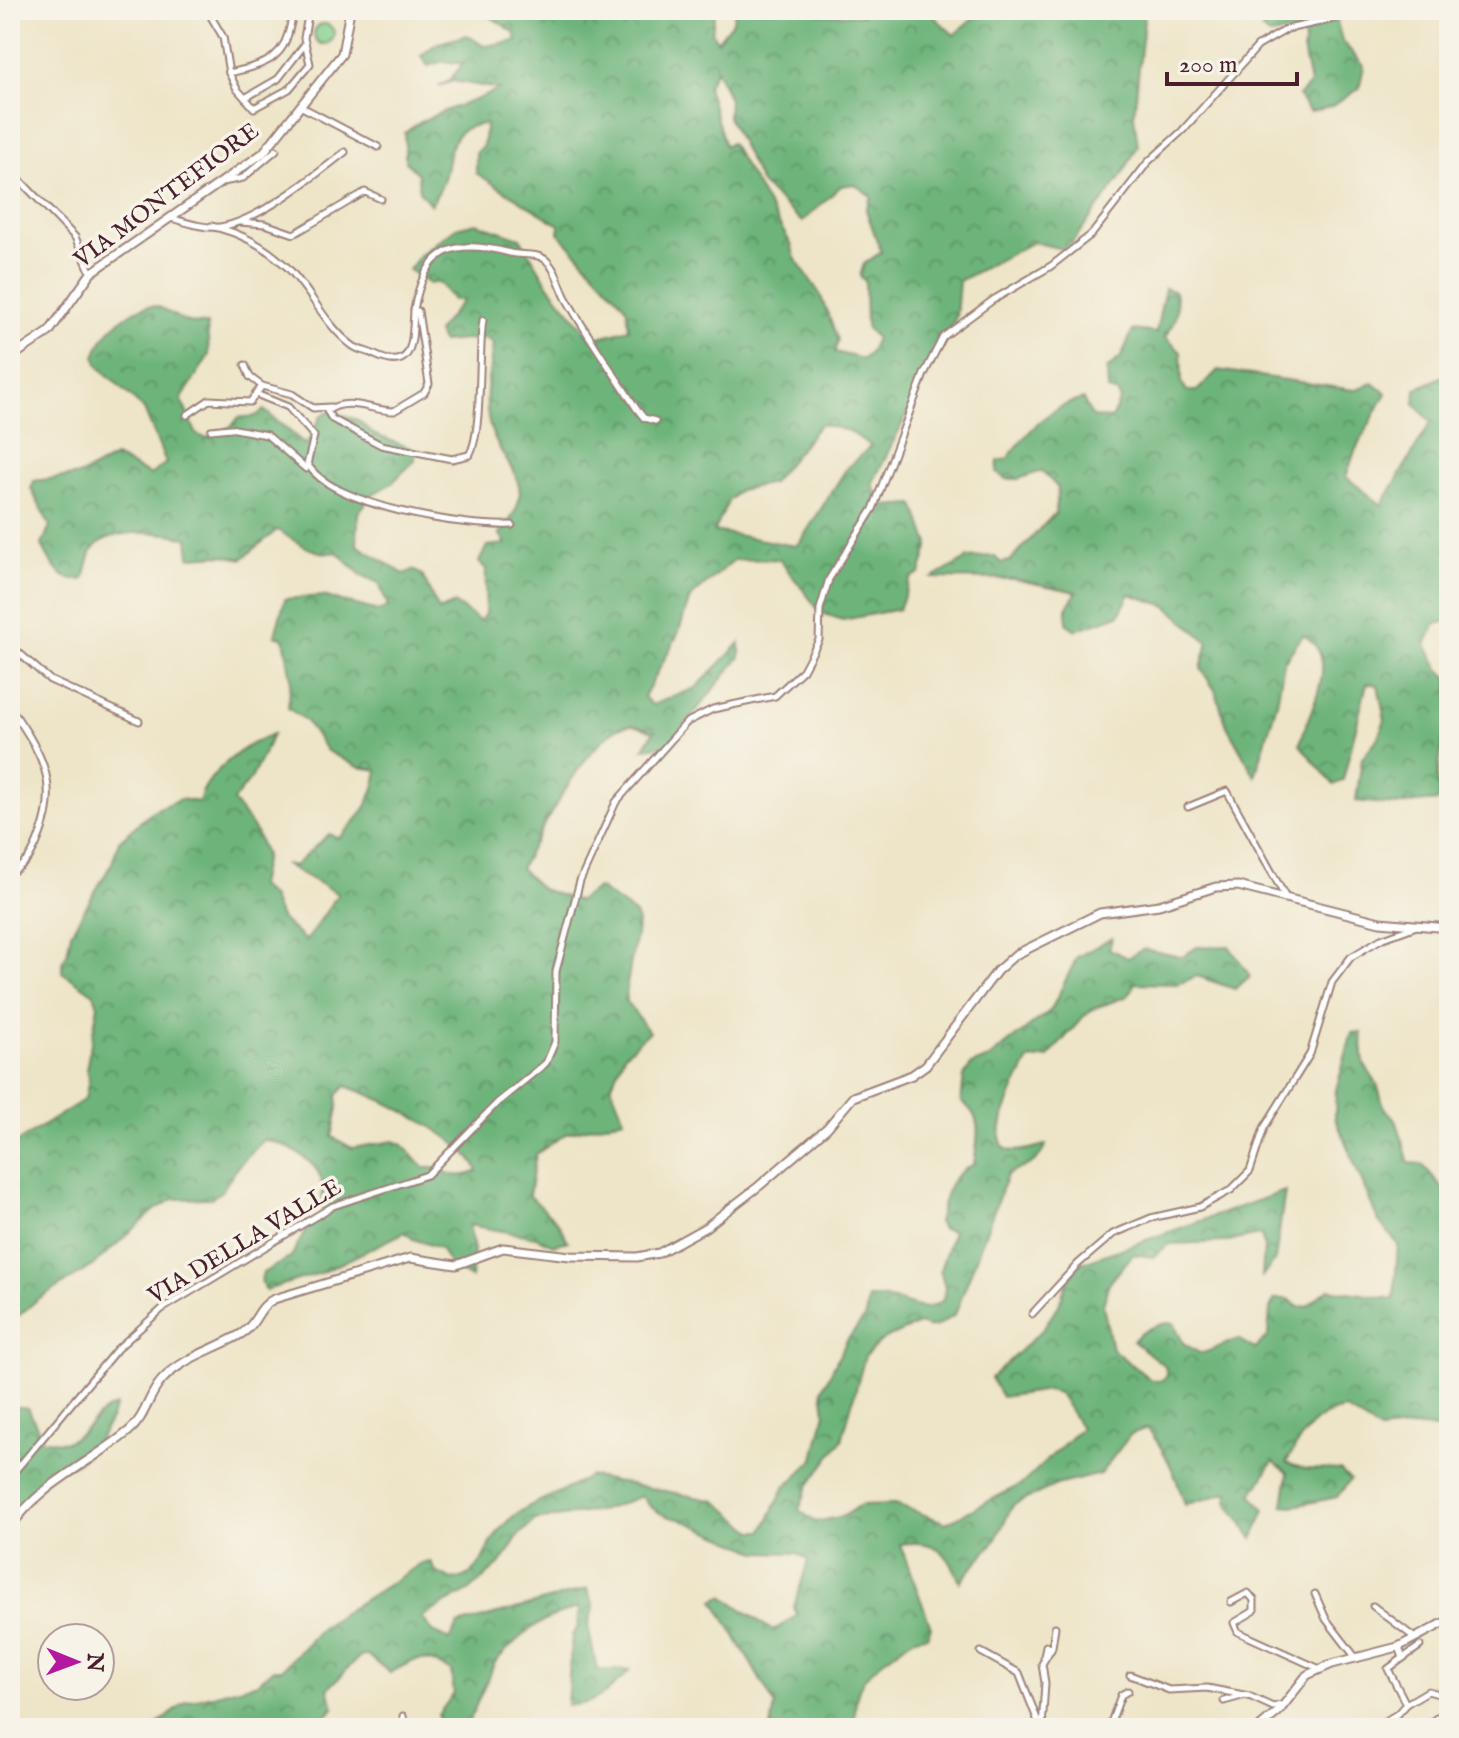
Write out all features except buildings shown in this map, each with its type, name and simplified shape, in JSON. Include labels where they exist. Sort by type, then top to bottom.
[{"type":"street","points":[[207,10],[223,37],[229,73],[245,98],[258,109],[294,84],[311,62],[305,44],[309,10]]},
{"type":"street","name":"VIA MONTEFIORE","points":[[10,358],[49,332],[91,273],[263,153],[344,51],[350,10]]},
{"type":"street","name":"VIA DELLA VALLE","points":[[10,1477],[117,1349],[162,1309],[333,1206],[427,1175],[497,1103],[546,1063],[555,1042],[556,971],[580,881],[616,802],[687,722],[713,709],[775,696],[787,689],[803,670],[819,640],[820,605],[829,579],[871,513],[924,374],[944,335],[1087,239],[1151,159],[1182,131],[1261,44],[1293,27],[1337,19],[1353,10]]},
{"type":"street","points":[[229,73],[253,68],[276,56],[287,37],[293,11]]},
{"type":"street","points":[[245,98],[278,79],[305,44]]},
{"type":"street","points":[[302,107],[378,147]]},
{"type":"street","points":[[223,182],[243,178],[276,150]]},
{"type":"street","points":[[235,222],[287,195],[345,152]]},
{"type":"street","points":[[10,170],[75,237],[91,273]]},
{"type":"street","points":[[211,226],[235,222],[259,223],[294,234],[364,193],[381,199]]},
{"type":"street","points":[[171,218],[238,233],[259,244],[290,270],[350,344],[382,359],[398,361],[409,351],[422,277],[432,260],[443,252],[474,245],[541,257],[552,268],[567,300],[636,408],[644,418],[655,421]]},
{"type":"street","points":[[245,365],[251,379],[263,386],[292,394],[313,408],[366,404],[393,411],[426,391],[429,384],[420,342],[419,313],[414,311]]},
{"type":"street","points":[[336,406],[328,409],[330,418],[377,443],[452,459],[464,458],[476,440],[478,355],[483,320]]},
{"type":"street","points":[[187,415],[206,401],[250,402],[263,386]]},
{"type":"street","points":[[211,430],[230,428],[264,433],[281,444],[302,469],[308,465],[314,436],[288,407],[256,394]]},
{"type":"street","points":[[308,465],[324,482],[371,503],[451,523],[512,525]]},
{"type":"street","points":[[10,645],[48,679],[139,721]]},
{"type":"street","points":[[10,707],[45,767],[50,789],[47,817],[34,852],[10,873]]},
{"type":"street","points":[[1188,807],[1227,791],[1286,899]]},
{"type":"street","points":[[10,1528],[27,1503],[131,1430],[164,1378],[213,1345],[243,1332],[253,1323],[260,1309],[271,1301],[410,1258],[456,1265],[499,1248],[583,1256],[637,1257],[663,1252],[709,1225],[762,1183],[827,1128],[853,1097],[908,1077],[928,1063],[993,975],[1015,955],[1100,913],[1159,905],[1216,887],[1246,887],[1286,899],[1414,927],[1449,928]]},
{"type":"street","points":[[1032,1314],[1078,1264],[1121,1229],[1163,1214],[1200,1207],[1231,1190],[1250,1171],[1264,1128],[1310,1054],[1332,982],[1351,957],[1381,939],[1414,927]]},
{"type":"street","points":[[1231,1602],[1249,1593],[1254,1600],[1254,1611],[1234,1623],[1238,1632],[1320,1669]]},
{"type":"street","points":[[1315,1594],[1327,1620],[1356,1658]]},
{"type":"street","points":[[1373,1606],[1418,1642]]},
{"type":"street","points":[[1406,1704],[1388,1669],[1449,1620]]},
{"type":"street","points":[[1041,1728],[1043,1660],[1051,1650],[1055,1627]]},
{"type":"street","points":[[1259,1728],[1287,1701],[1301,1680],[1320,1669],[1418,1642]]},
{"type":"street","points":[[1399,1647],[1403,1658]]},
{"type":"street","points":[[981,1652],[1019,1673],[1041,1728]]},
{"type":"street","points":[[1130,1675],[1169,1690],[1204,1688],[1249,1696],[1274,1707],[1287,1701]]},
{"type":"street","points":[[1109,1728],[1121,1695],[1128,1691]]},
{"type":"street","points":[[1374,1728],[1428,1691],[1449,1697]]},
{"type":"street","points":[[1224,1701],[1249,1696]]},
{"type":"street","points":[[1424,1728],[1449,1708]]},
{"type":"street","points":[[403,1716],[405,1728]]},
{"type":"green space","points":[[457,10],[715,10],[712,32],[717,41],[733,21],[735,10],[817,10],[819,14],[863,15],[864,10],[927,10],[954,35],[983,10],[1145,10],[1134,115],[1138,146],[1121,177],[1071,244],[1062,249],[1033,242],[959,281],[956,317],[872,484],[884,506],[914,504],[929,544],[920,574],[911,578],[899,609],[843,620],[821,613],[779,559],[734,560],[690,598],[678,634],[644,697],[652,705],[696,688],[740,643],[740,657],[668,745],[644,748],[654,731],[630,725],[615,730],[600,743],[568,786],[520,868],[541,889],[578,901],[598,888],[635,914],[638,923],[626,990],[627,1002],[649,1032],[624,1055],[611,1086],[624,1119],[567,1133],[536,1154],[529,1195],[558,1223],[568,1241],[553,1245],[536,1237],[469,1225],[474,1250],[471,1278],[450,1266],[440,1248],[413,1239],[405,1232],[323,1272],[266,1290],[261,1281],[263,1273],[291,1257],[306,1230],[322,1219],[323,1194],[321,1179],[312,1165],[288,1148],[263,1140],[238,1166],[221,1192],[211,1198],[174,1199],[155,1210],[91,1267],[38,1299],[15,1319],[10,1356],[10,1147],[85,1099],[89,1078],[86,1070],[98,1005],[94,994],[62,972],[62,962],[67,954],[71,932],[112,863],[119,841],[152,811],[180,799],[199,802],[209,781],[228,761],[250,745],[273,734],[252,777],[233,801],[255,830],[265,855],[259,886],[272,898],[280,918],[306,941],[338,894],[284,864],[294,866],[329,834],[339,838],[347,830],[370,800],[378,770],[358,767],[327,751],[305,720],[288,708],[291,678],[284,638],[275,635],[285,599],[323,596],[378,611],[388,607],[379,583],[361,575],[337,552],[313,550],[277,530],[242,559],[223,555],[190,557],[188,538],[139,533],[102,541],[92,551],[84,579],[63,576],[49,559],[42,545],[50,526],[31,489],[34,481],[81,475],[115,457],[150,475],[166,463],[144,409],[99,367],[95,356],[103,339],[121,320],[146,307],[161,308],[188,322],[207,324],[209,355],[181,400],[197,435],[206,438],[232,426],[238,418],[256,416],[264,410],[306,445],[321,416],[329,411],[358,420],[373,434],[415,450],[415,460],[392,483],[373,494],[358,513],[357,545],[404,574],[413,570],[422,575],[439,611],[455,604],[480,621],[485,614],[486,569],[479,562],[487,546],[506,544],[499,533],[513,516],[519,501],[516,476],[495,439],[487,413],[493,344],[486,338],[442,342],[437,332],[463,300],[453,300],[439,282],[429,284],[409,270],[421,254],[456,228],[476,223],[520,238],[550,287],[592,339],[629,329],[627,310],[622,302],[559,233],[559,225],[476,173],[476,152],[483,146],[486,124],[472,126],[455,138],[445,177],[431,205],[419,191],[418,174],[405,161],[405,133],[439,113],[499,89],[453,81],[438,86],[448,82],[463,64],[444,61],[428,66],[421,56],[436,44],[467,35],[484,46],[517,41],[514,32],[483,12],[462,15]],"holes":[[[716,69],[729,99],[728,117],[761,184],[802,222],[841,186],[854,184],[871,196],[866,210],[881,252],[864,264],[860,276],[865,281],[866,327],[876,338],[869,354],[863,359],[835,352],[838,340],[820,294],[795,258],[791,244],[731,143],[725,146],[707,87]],[[820,424],[849,431],[871,446],[847,468],[795,546],[714,531],[729,500],[739,490],[772,483]],[[346,1086],[420,1120],[457,1145],[478,1171],[460,1176],[424,1168],[402,1144],[394,1141],[352,1148],[332,1137],[338,1108],[337,1095]]]},
{"type":"green space","points":[[1259,10],[1334,10],[1342,41],[1364,66],[1359,89],[1332,106],[1310,112],[1298,96],[1310,84],[1303,49],[1305,39],[1300,31],[1270,35],[1262,30]]},
{"type":"green space","points":[[324,24],[331,27],[334,34],[331,41],[324,44],[317,41],[314,34],[317,27]]},
{"type":"green space","points":[[1165,288],[1175,292],[1177,306],[1174,321],[1165,337],[1181,352],[1182,383],[1187,391],[1197,391],[1218,370],[1354,390],[1373,383],[1386,393],[1355,451],[1346,477],[1382,505],[1431,422],[1415,404],[1416,389],[1449,373],[1449,621],[1435,624],[1426,645],[1439,669],[1449,679],[1449,723],[1445,727],[1437,779],[1441,792],[1438,801],[1394,805],[1356,801],[1362,758],[1377,739],[1385,720],[1378,685],[1367,683],[1343,780],[1334,785],[1300,745],[1320,687],[1322,672],[1321,658],[1315,645],[1303,635],[1284,662],[1277,703],[1255,776],[1227,726],[1215,690],[1201,669],[1208,642],[1167,606],[1130,594],[1119,615],[1076,630],[1067,624],[1067,606],[1077,592],[1013,579],[933,578],[968,558],[994,556],[1001,563],[1010,561],[1055,513],[1058,488],[1042,471],[1018,479],[1005,479],[997,472],[998,461],[1007,459],[1049,414],[1070,403],[1083,399],[1092,417],[1111,419],[1120,400],[1118,393],[1108,390],[1107,369],[1121,357],[1133,330],[1156,333]]},
{"type":"green space","points":[[1112,938],[1109,949],[1128,958],[1143,949],[1182,957],[1197,947],[1229,946],[1250,976],[1235,989],[1197,976],[1178,984],[1132,983],[1134,987],[1128,996],[1093,1009],[1048,1057],[1029,1060],[1005,1110],[1000,1138],[1004,1147],[1014,1151],[1046,1145],[1043,1152],[1030,1164],[1007,1175],[955,1315],[937,1326],[919,1324],[882,1340],[865,1356],[842,1440],[808,1486],[799,1510],[815,1522],[844,1516],[861,1505],[896,1504],[946,1523],[1022,1484],[1081,1428],[1059,1393],[1048,1390],[1002,1397],[991,1378],[1042,1330],[1059,1305],[1067,1280],[1081,1263],[1285,1191],[1275,1260],[1262,1277],[1264,1247],[1261,1235],[1224,1242],[1169,1244],[1153,1257],[1133,1254],[1108,1285],[1103,1305],[1112,1349],[1151,1380],[1160,1381],[1167,1376],[1165,1366],[1133,1341],[1157,1325],[1174,1323],[1183,1343],[1201,1354],[1238,1339],[1255,1349],[1268,1336],[1270,1309],[1275,1299],[1289,1299],[1298,1307],[1307,1306],[1329,1289],[1394,1299],[1398,1245],[1378,1220],[1335,1117],[1336,1090],[1352,1033],[1361,1032],[1364,1064],[1377,1084],[1384,1108],[1397,1122],[1409,1163],[1422,1164],[1449,1195],[1449,1430],[1414,1427],[1380,1431],[1345,1409],[1324,1416],[1309,1428],[1286,1463],[1305,1469],[1340,1470],[1350,1480],[1337,1497],[1294,1506],[1283,1505],[1288,1473],[1273,1461],[1252,1495],[1265,1510],[1253,1539],[1227,1501],[1229,1492],[1185,1505],[1170,1464],[1147,1428],[1131,1434],[1100,1474],[1056,1485],[1013,1505],[995,1541],[960,1582],[950,1561],[938,1549],[922,1543],[900,1544],[931,1627],[927,1636],[909,1642],[867,1676],[858,1692],[855,1728],[771,1728],[775,1705],[714,1600],[723,1596],[773,1631],[797,1615],[794,1607],[808,1561],[798,1553],[757,1552],[681,1519],[664,1515],[642,1496],[603,1510],[535,1520],[518,1536],[502,1562],[470,1590],[422,1617],[433,1632],[450,1640],[458,1625],[587,1589],[594,1606],[588,1626],[597,1670],[630,1670],[594,1700],[567,1705],[572,1636],[578,1627],[579,1607],[533,1628],[495,1662],[466,1728],[440,1725],[438,1715],[454,1693],[451,1671],[433,1662],[420,1660],[390,1673],[369,1656],[360,1656],[328,1689],[334,1708],[314,1728],[153,1728],[186,1702],[258,1683],[273,1669],[282,1669],[323,1626],[422,1563],[431,1562],[436,1572],[452,1580],[472,1572],[497,1533],[513,1517],[589,1476],[716,1501],[753,1531],[763,1531],[784,1488],[814,1459],[825,1412],[822,1390],[847,1340],[865,1317],[868,1298],[891,1299],[924,1308],[943,1300],[945,1288],[940,1270],[953,1231],[942,1229],[938,1222],[952,1181],[974,1164],[978,1138],[974,1114],[961,1102],[964,1076],[971,1065],[989,1058],[1051,1010],[1077,957]]},
{"type":"green space","points":[[10,978],[16,982],[10,1041]]},
{"type":"green space","points":[[10,1406],[28,1408],[43,1440],[62,1442],[75,1438],[103,1413],[116,1406],[93,1448],[76,1463],[53,1469],[16,1514],[10,1527]]}]
